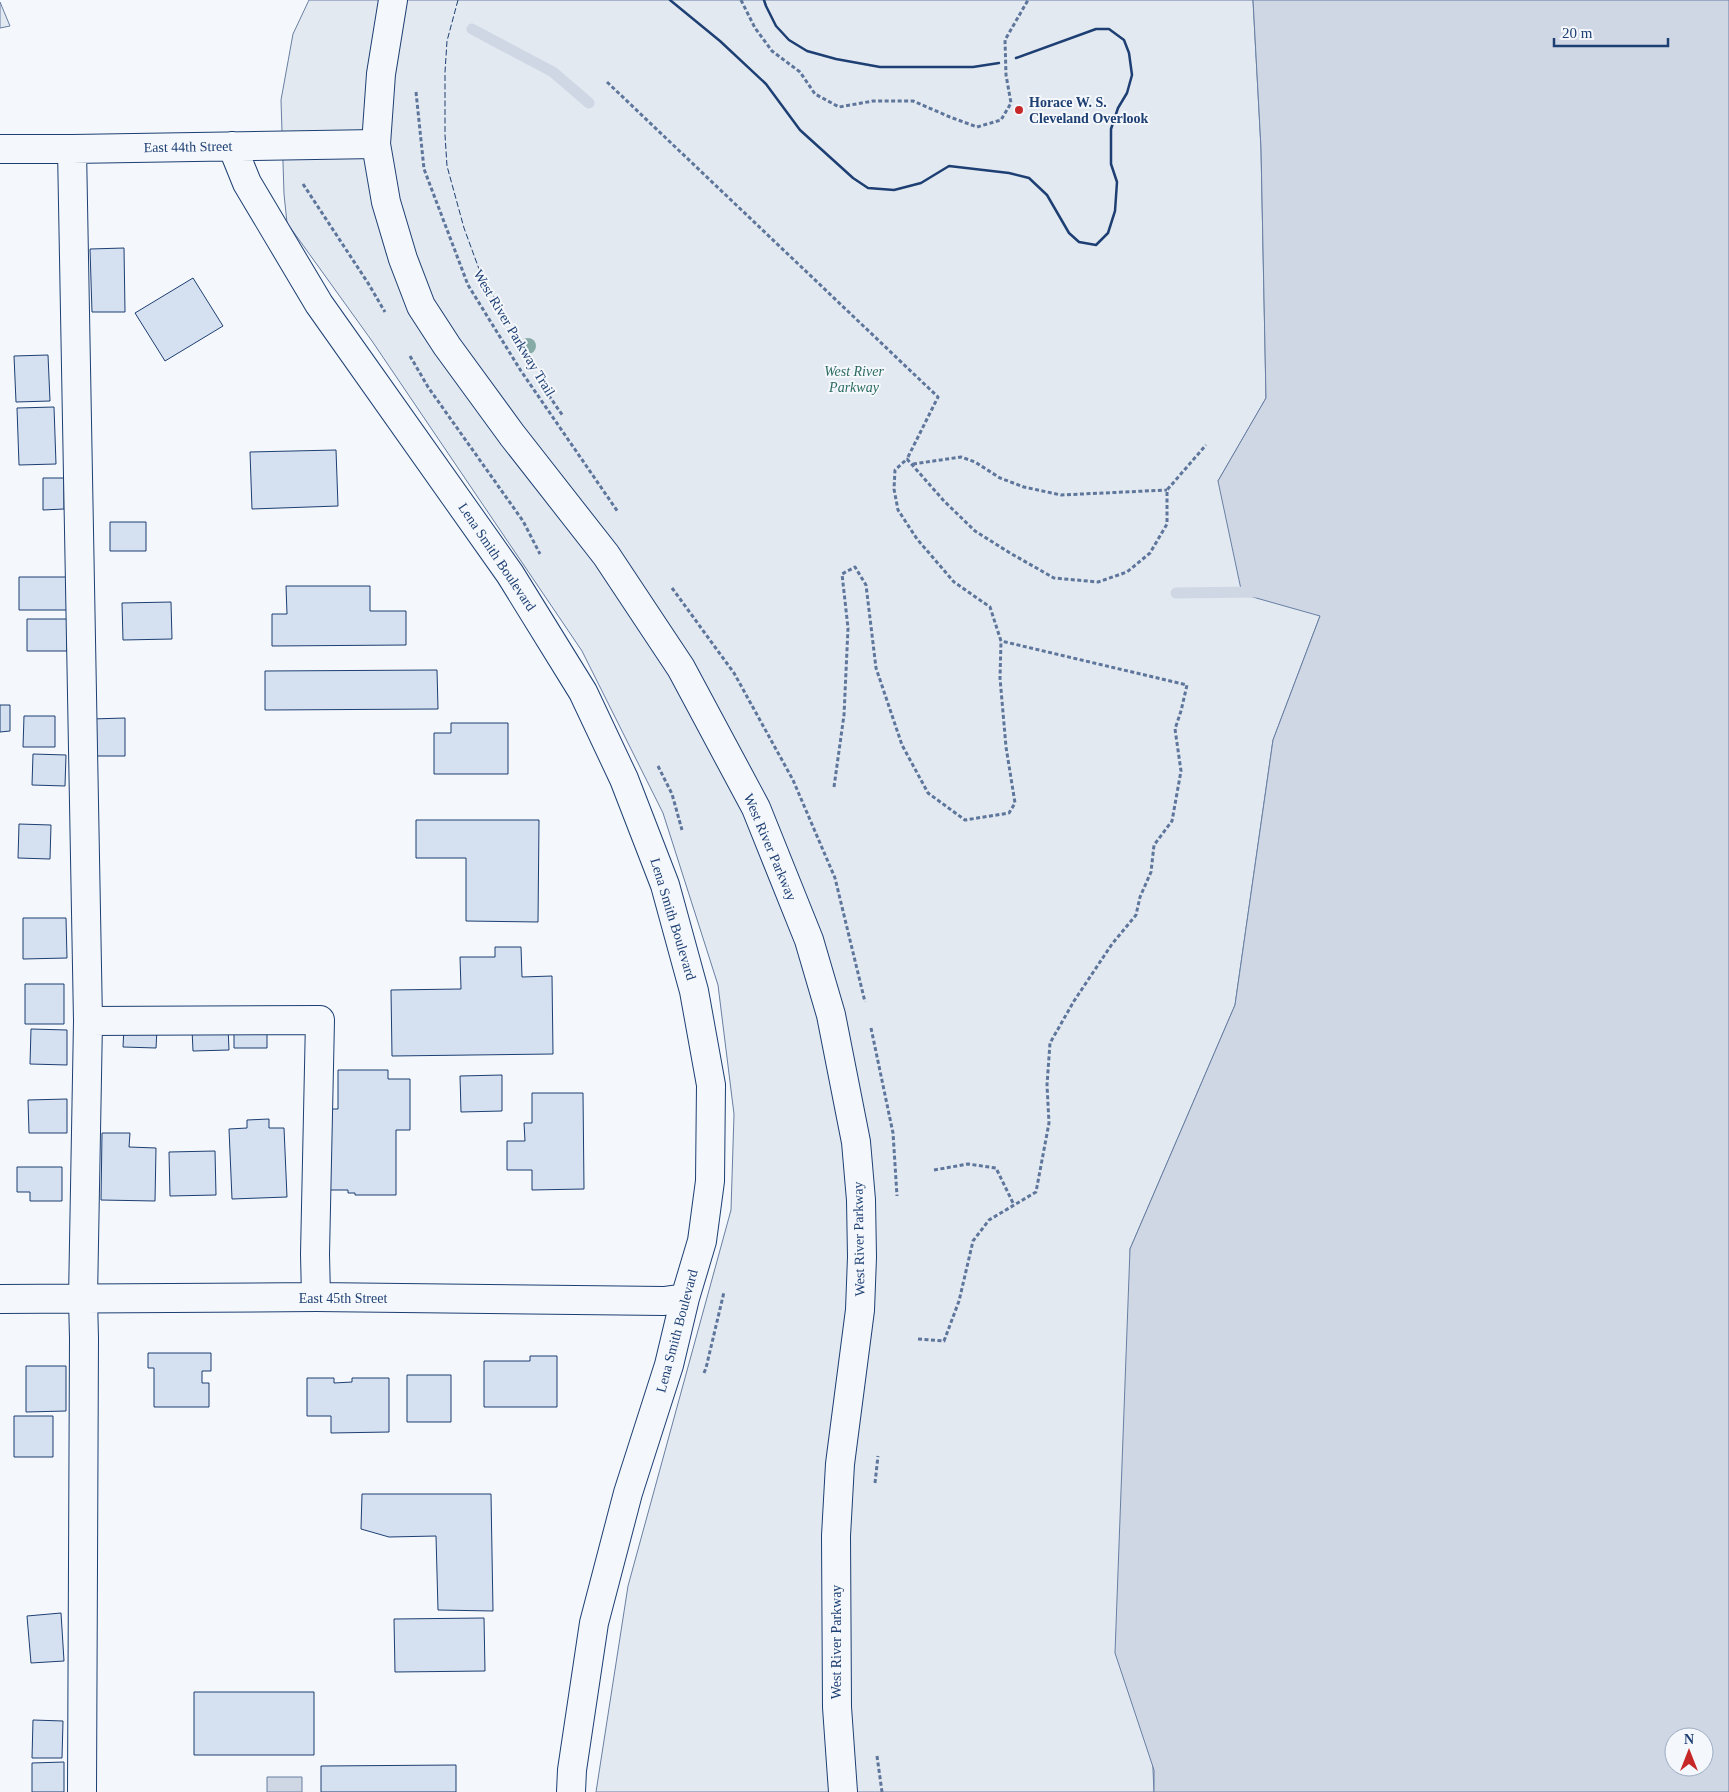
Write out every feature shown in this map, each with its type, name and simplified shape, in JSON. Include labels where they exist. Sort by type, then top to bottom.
[{"type":"street","name":"West River Parkway","points":[[393,0],[381,74],[376,144],[386,202],[403,258],[421,306],[447,346],[512,435],[606,555],[681,668],[756,808],[809,940],[831,1015],[856,1142],[861,1228],[860,1310],[840,1464],[836,1536],[836,1707],[843,1792]]},
{"type":"street","name":"East 44th Street","points":[[0,148],[72,149],[376,144]]},
{"type":"street","name":"Lena Smith Boulevard","points":[[232,146],[247,183],[319,304],[510,574],[583,692],[624,779],[665,885],[694,991],[711,1085],[710,1182],[702,1241],[685,1298],[669,1364],[628,1493],[594,1623],[572,1770],[571,1792]]},
{"type":"street","points":[[72,149],[88,1021],[83,1300],[82,1792]]},
{"type":"street","points":[[88,1021],[320,1020],[314,1254],[316,1297]]},
{"type":"street","name":"East 45th Street","points":[[0,1300],[316,1297],[664,1301],[685,1298]]},
{"type":"path","points":[[741,0],[755,28],[772,51],[800,72],[815,94],[839,107],[873,101],[913,101],[977,127],[1001,120],[1010,103],[1006,76],[1005,40],[1028,0]]},
{"type":"path","points":[[607,82],[938,397],[907,459],[895,470],[894,489],[898,510],[917,539],[954,582],[990,607],[1001,641],[1000,678],[1006,746],[1015,803],[1009,813],[965,820],[928,793],[902,745],[876,668],[866,585],[855,567],[842,574],[848,628],[844,715],[834,787]]},
{"type":"path","name":"West River Parkway Trail","points":[[415,83],[424,169],[468,285],[521,371],[551,414]]},
{"type":"path","points":[[303,184],[368,283],[386,315]]},
{"type":"path","points":[[410,355],[428,387],[523,520],[540,555]]},
{"type":"path","points":[[545,390],[563,416]]},
{"type":"path","points":[[907,459],[944,501],[975,531],[1054,578],[1098,582],[1127,572],[1150,553],[1167,524],[1167,490],[1206,445]]},
{"type":"path","points":[[912,464],[961,457],[975,462],[1000,478],[1024,487],[1061,495],[1167,490]]},
{"type":"path","points":[[918,1339],[944,1341],[958,1301],[973,1241],[990,1220],[1036,1192],[1049,1123],[1047,1085],[1050,1043],[1074,1001],[1107,952],[1136,915],[1140,897],[1151,872],[1154,845],[1172,821],[1181,771],[1175,730],[1187,685],[1001,641]]},
{"type":"path","points":[[655,761],[672,794],[683,835]]},
{"type":"path","points":[[934,1170],[968,1164],[996,1168],[1014,1205]]},
{"type":"path","points":[[702,1376],[706,1368],[726,1284]]},
{"type":"green space","name":"West River Parkway","points":[[309,0],[1253,0],[1261,148],[1266,398],[1218,481],[1320,616],[1273,740],[1235,1005],[1130,1249],[1154,1792],[596,1792],[628,1586],[731,1210],[734,1114],[718,985],[663,813],[582,651],[372,341],[287,223],[284,194],[281,100],[293,34]]},
{"type":"green space","points":[[0,2],[10,26],[0,28]]},
{"type":"shaded area","points":[[1253,0],[1729,0],[1729,1792],[1154,1792],[1154,1770],[1115,1653],[1130,1249],[1235,1005],[1273,740],[1320,616],[1242,594],[1218,481],[1266,398],[1261,148]]},
{"type":"shaded area","points":[[267,1777],[302,1777],[302,1792],[267,1792]]},
{"type":"building","points":[[124,248],[125,312],[92,312],[90,249]]},
{"type":"building","points":[[193,278],[223,326],[165,361],[135,313]]},
{"type":"building","points":[[48,355],[50,401],[16,402],[14,356]]},
{"type":"building","points":[[54,407],[56,464],[19,465],[17,408]]},
{"type":"building","points":[[336,450],[338,506],[252,509],[250,452]]},
{"type":"building","points":[[43,478],[64,478],[64,509],[43,510]]},
{"type":"building","points":[[110,522],[146,522],[146,551],[110,551]]},
{"type":"building","points":[[19,577],[66,577],[67,610],[19,610]]},
{"type":"building","points":[[286,586],[370,586],[370,611],[406,611],[406,645],[272,646],[272,614],[287,614]]},
{"type":"building","points":[[171,602],[172,639],[123,640],[122,603]]},
{"type":"building","points":[[27,619],[67,619],[67,651],[27,651]]},
{"type":"building","points":[[437,670],[438,709],[265,710],[265,671]]},
{"type":"building","points":[[0,705],[10,705],[10,731],[0,732]]},
{"type":"building","points":[[24,716],[55,716],[55,747],[23,747]]},
{"type":"building","points":[[125,718],[125,756],[92,756],[91,719]]},
{"type":"building","points":[[451,723],[508,723],[508,774],[434,774],[434,733],[451,733]]},
{"type":"building","points":[[33,754],[66,755],[65,786],[32,785]]},
{"type":"building","points":[[416,820],[539,820],[538,922],[466,921],[466,858],[416,858]]},
{"type":"building","points":[[19,824],[51,825],[50,859],[18,858]]},
{"type":"building","points":[[23,918],[66,918],[67,958],[23,959]]},
{"type":"building","points":[[495,947],[521,947],[522,977],[552,976],[553,1054],[392,1056],[391,990],[461,989],[460,957],[495,957]]},
{"type":"building","points":[[25,984],[64,984],[64,1024],[25,1024]]},
{"type":"building","points":[[234,1026],[267,1027],[267,1048],[234,1048]]},
{"type":"building","points":[[124,1027],[157,1029],[156,1048],[123,1047]]},
{"type":"building","points":[[228,1027],[229,1050],[193,1051],[192,1029]]},
{"type":"building","points":[[31,1029],[67,1030],[67,1065],[30,1064]]},
{"type":"building","points":[[338,1070],[388,1070],[388,1079],[410,1079],[410,1130],[396,1130],[396,1195],[355,1195],[355,1193],[348,1193],[348,1190],[330,1190],[330,1109],[338,1109]]},
{"type":"building","points":[[502,1075],[502,1111],[461,1112],[460,1076]]},
{"type":"building","points":[[532,1093],[583,1093],[584,1189],[532,1190],[532,1170],[507,1170],[507,1141],[525,1141],[524,1123],[532,1123]]},
{"type":"building","points":[[67,1099],[67,1133],[29,1133],[28,1100]]},
{"type":"building","points":[[269,1119],[269,1128],[284,1128],[287,1197],[232,1199],[229,1129],[247,1128],[247,1120]]},
{"type":"building","points":[[102,1133],[130,1133],[129,1147],[156,1148],[155,1201],[101,1200]]},
{"type":"building","points":[[215,1151],[216,1195],[170,1196],[169,1152]]},
{"type":"building","points":[[17,1167],[62,1167],[62,1201],[30,1201],[30,1192],[17,1192]]},
{"type":"building","points":[[148,1353],[211,1353],[211,1371],[202,1371],[202,1383],[209,1383],[209,1407],[154,1407],[154,1368],[148,1368]]},
{"type":"building","points":[[530,1356],[557,1356],[557,1407],[484,1407],[484,1361],[530,1361]]},
{"type":"building","points":[[26,1366],[66,1366],[66,1411],[26,1412]]},
{"type":"building","points":[[407,1375],[451,1375],[451,1422],[407,1422]]},
{"type":"building","points":[[307,1378],[334,1378],[334,1383],[352,1382],[352,1378],[389,1378],[389,1432],[331,1433],[331,1416],[307,1416]]},
{"type":"building","points":[[14,1416],[53,1416],[53,1457],[14,1457]]},
{"type":"building","points":[[362,1494],[491,1494],[493,1611],[438,1610],[436,1536],[389,1537],[361,1529]]},
{"type":"building","points":[[61,1613],[64,1661],[31,1663],[27,1616]]},
{"type":"building","points":[[484,1618],[485,1671],[395,1672],[394,1619]]},
{"type":"building","points":[[194,1692],[314,1692],[314,1755],[194,1755]]},
{"type":"building","points":[[33,1720],[63,1721],[62,1758],[32,1758]]},
{"type":"building","points":[[64,1762],[64,1792],[32,1792],[32,1763]]},
{"type":"building","points":[[456,1765],[456,1792],[321,1792],[321,1766]]},
{"type":"waterway","points":[[472,29],[553,72],[589,103]]},
{"type":"waterway","points":[[1176,593],[1256,592]]},
{"type":"fence","points":[[458,0],[447,41],[445,72],[447,166],[464,228],[479,269],[509,324]]},
{"type":"wall","points":[[670,0],[720,41],[766,84],[800,130],[853,178],[868,188],[894,190],[921,183],[949,166],[1009,173],[1029,178],[1047,195],[1069,233],[1079,242],[1096,245],[1108,233],[1115,211],[1117,182],[1111,164],[1111,129],[1118,108],[1127,93],[1132,75],[1129,53],[1124,40],[1109,29],[1096,29],[1016,58]]},
{"type":"wall","points":[[764,0],[776,26],[789,40],[807,51],[836,59],[880,67],[973,67],[999,63]]},
{"type":"place","name":"Horace W. S. Cleveland Overlook","points":[[1019,110]]}]
